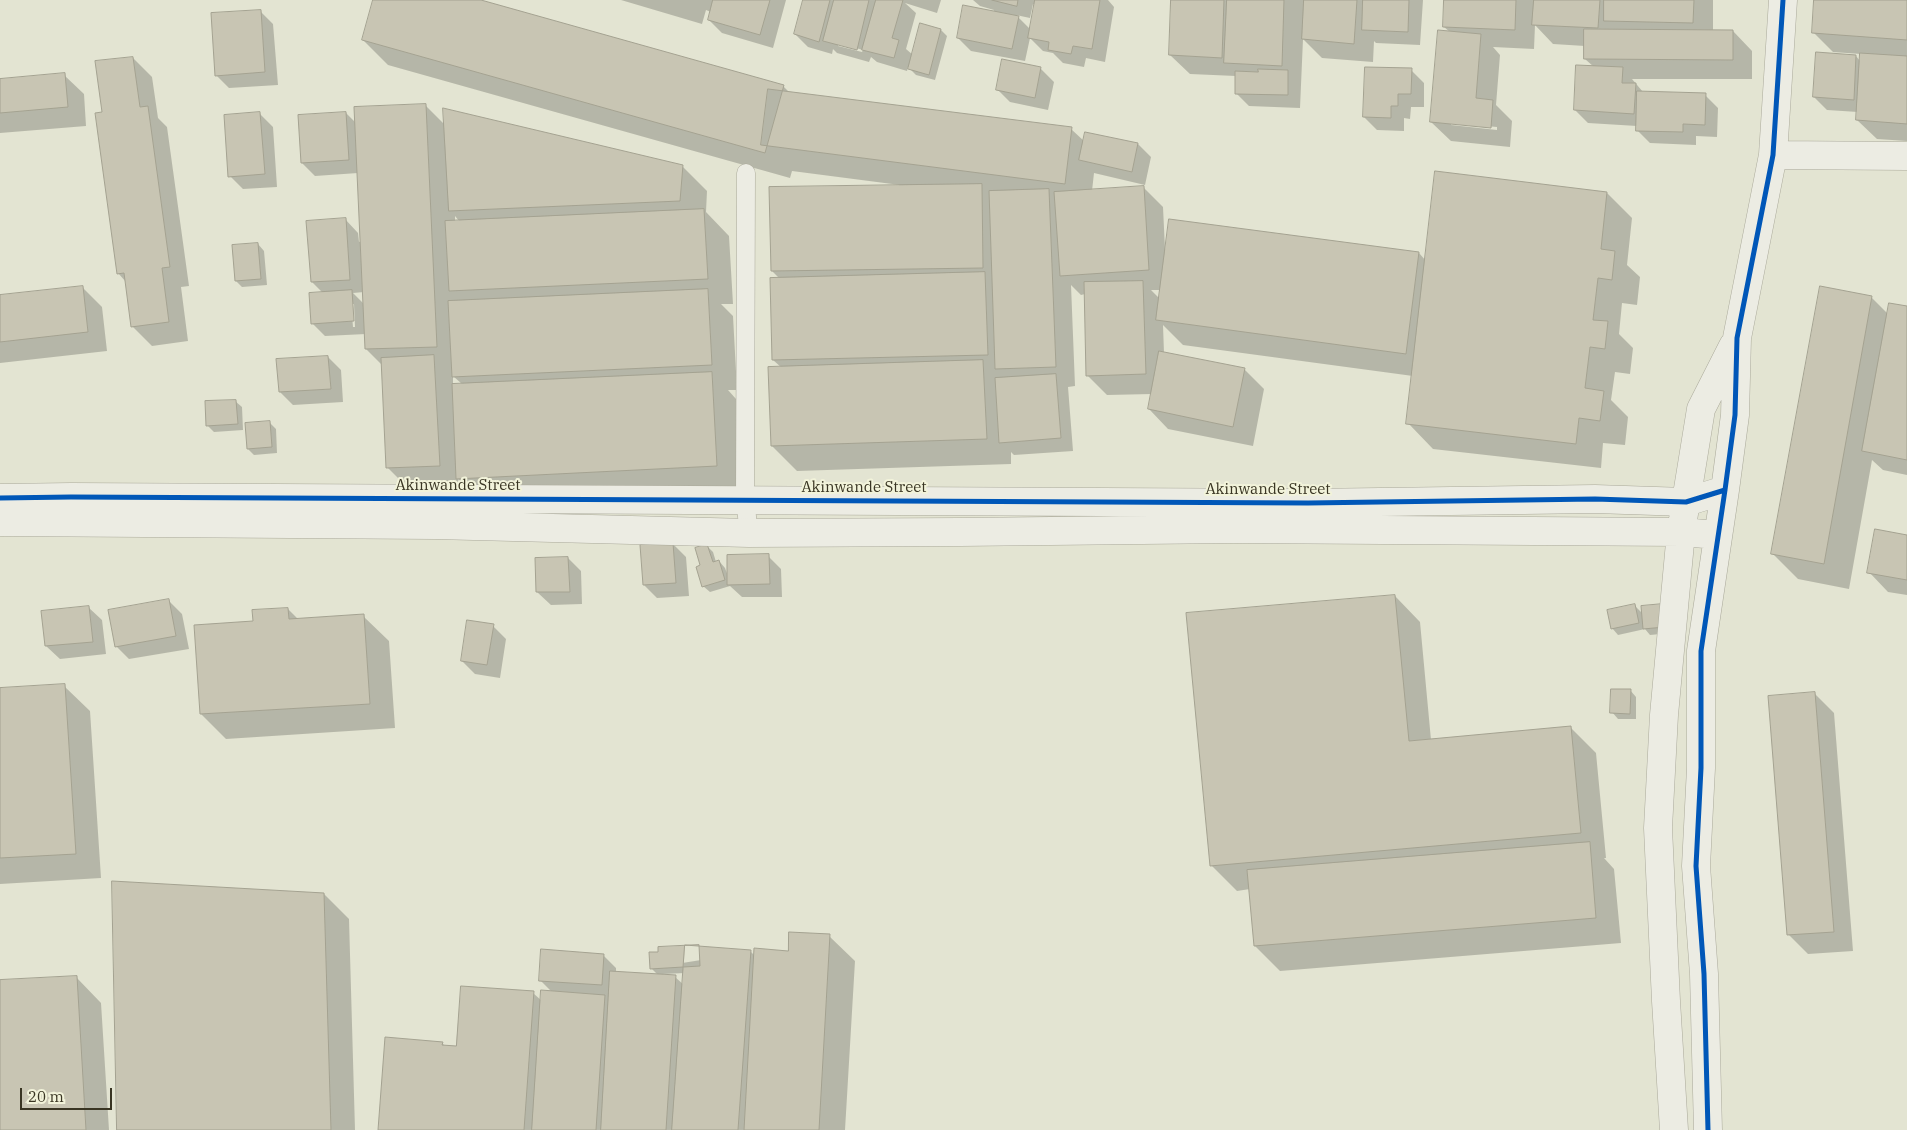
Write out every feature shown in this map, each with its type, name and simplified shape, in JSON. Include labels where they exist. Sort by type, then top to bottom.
[{"type":"street","points":[[1708,1130],[1704,974],[1696,866],[1701,768],[1701,651],[1734,415],[1738,338],[1773,155],[1783,0]]},
{"type":"street","points":[[1773,155],[1907,156]]},
{"type":"street","points":[[1674,1130],[1665,991],[1658,828],[1664,715],[1681,532],[1701,409],[1738,338]]},
{"type":"street","name":"Akinwande Street","points":[[0,498],[1289,503],[1595,500],[1686,502],[1725,490]]},
{"type":"street","points":[[0,522],[434,525],[749,533],[1233,528],[1681,532],[1718,535]]},
{"type":"lane","points":[[746,172],[745,500],[749,533]]},
{"type":"building","points":[[373,0],[481,0],[784,85],[765,153],[362,40]]},
{"type":"building","points":[[713,0],[770,0],[760,35],[708,20]]},
{"type":"building","points":[[803,0],[830,0],[819,42],[794,34]]},
{"type":"building","points":[[834,0],[869,0],[857,50],[823,41]]},
{"type":"building","points":[[876,0],[903,0],[892,38],[899,40],[894,58],[862,50]]},
{"type":"building","points":[[992,0],[1018,0],[1017,6]]},
{"type":"building","points":[[1035,0],[1100,0],[1092,49],[1073,46],[1071,54],[1048,50],[1049,42],[1028,38]]},
{"type":"building","points":[[1171,0],[1224,0],[1222,58],[1169,55]]},
{"type":"building","points":[[1227,0],[1284,0],[1282,66],[1224,63]]},
{"type":"building","points":[[1304,0],[1357,0],[1354,44],[1302,39]]},
{"type":"building","points":[[1363,0],[1409,0],[1408,32],[1362,30]]},
{"type":"building","points":[[1444,0],[1516,0],[1515,30],[1443,27]]},
{"type":"building","points":[[1534,0],[1600,0],[1598,28],[1532,25]]},
{"type":"building","points":[[1604,0],[1694,0],[1693,23],[1604,21]]},
{"type":"building","points":[[1814,0],[1907,0],[1907,40],[1812,33]]},
{"type":"building","points":[[963,5],[1019,16],[1012,49],[957,38]]},
{"type":"building","points":[[261,10],[265,72],[215,76],[211,13]]},
{"type":"building","points":[[920,23],[941,29],[929,75],[908,69]]},
{"type":"building","points":[[1584,29],[1733,30],[1733,60],[1584,59]]},
{"type":"building","points":[[1438,30],[1481,34],[1476,98],[1493,100],[1491,128],[1430,122]]},
{"type":"building","points":[[1816,52],[1856,55],[1854,100],[1813,97]]},
{"type":"building","points":[[1860,53],[1907,56],[1907,124],[1856,120]]},
{"type":"building","points":[[133,57],[140,107],[148,106],[170,267],[162,268],[169,322],[131,327],[124,273],[117,274],[95,113],[102,112],[95,61]]},
{"type":"building","points":[[1002,59],[1041,67],[1035,98],[996,90]]},
{"type":"building","points":[[1576,65],[1623,67],[1622,83],[1636,83],[1634,114],[1574,110]]},
{"type":"building","points":[[1365,67],[1412,68],[1411,94],[1398,94],[1398,106],[1391,106],[1391,118],[1363,117]]},
{"type":"building","points":[[1258,69],[1288,70],[1288,95],[1235,94],[1235,71],[1258,72]]},
{"type":"building","points":[[65,73],[68,107],[0,113],[0,79]]},
{"type":"building","points":[[768,89],[1072,127],[1065,184],[761,145]]},
{"type":"building","points":[[1637,91],[1706,93],[1705,125],[1683,124],[1683,132],[1636,131]]},
{"type":"building","points":[[426,104],[437,347],[365,349],[354,107]]},
{"type":"building","points":[[443,108],[683,165],[680,201],[449,211]]},
{"type":"building","points":[[260,112],[265,174],[228,177],[224,115]]},
{"type":"building","points":[[346,112],[349,160],[301,163],[298,115]]},
{"type":"building","points":[[1085,132],[1138,143],[1132,172],[1079,160]]},
{"type":"building","points":[[1435,171],[1607,192],[1601,249],[1615,251],[1612,280],[1598,278],[1593,320],[1608,321],[1605,349],[1590,347],[1585,388],[1604,391],[1600,421],[1579,418],[1576,444],[1406,424]]},
{"type":"building","points":[[982,184],[983,268],[771,271],[769,187]]},
{"type":"building","points":[[1144,186],[1149,270],[1060,276],[1054,192]]},
{"type":"building","points":[[1049,189],[1056,367],[995,369],[989,191]]},
{"type":"building","points":[[704,209],[708,279],[449,291],[445,221]]},
{"type":"building","points":[[346,218],[350,280],[311,282],[306,221]]},
{"type":"building","points":[[1169,219],[1419,252],[1406,354],[1156,320]]},
{"type":"building","points":[[258,243],[261,279],[235,281],[232,245]]},
{"type":"building","points":[[985,272],[988,355],[772,360],[770,278]]},
{"type":"building","points":[[1143,281],[1146,374],[1086,376],[1084,282]]},
{"type":"building","points":[[83,286],[88,332],[0,342],[0,295]]},
{"type":"building","points":[[1820,286],[1872,296],[1824,564],[1771,554]]},
{"type":"building","points":[[708,289],[712,365],[452,377],[448,301]]},
{"type":"building","points":[[352,290],[354,321],[311,324],[309,293]]},
{"type":"building","points":[[1889,303],[1907,306],[1907,460],[1862,451]]},
{"type":"building","points":[[1159,351],[1245,368],[1233,427],[1148,409]]},
{"type":"building","points":[[434,355],[440,466],[386,468],[381,358]]},
{"type":"building","points":[[328,356],[331,389],[279,392],[276,359]]},
{"type":"building","points":[[983,360],[987,439],[771,446],[768,367]]},
{"type":"building","points":[[712,372],[717,466],[456,479],[452,384]]},
{"type":"building","points":[[1056,374],[1061,438],[999,443],[995,378]]},
{"type":"building","points":[[236,400],[238,424],[206,426],[205,401]]},
{"type":"building","points":[[270,421],[272,447],[247,449],[245,423]]},
{"type":"building","points":[[1875,529],[1907,535],[1907,580],[1867,573]]},
{"type":"building","points":[[673,543],[676,583],[643,585],[640,545]]},
{"type":"building","points":[[707,544],[713,562],[719,560],[725,580],[702,587],[696,567],[700,565],[695,548]]},
{"type":"building","points":[[769,554],[770,584],[727,585],[727,555]]},
{"type":"building","points":[[568,557],[570,592],[536,592],[535,558]]},
{"type":"building","points":[[1395,595],[1409,741],[1571,726],[1581,833],[1210,866],[1186,613]]},
{"type":"building","points":[[169,599],[176,636],[115,647],[108,610]]},
{"type":"building","points":[[1635,604],[1639,623],[1611,629],[1607,610]]},
{"type":"building","points":[[1663,604],[1665,627],[1643,629],[1641,606]]},
{"type":"building","points":[[89,606],[93,642],[45,646],[41,611]]},
{"type":"building","points":[[288,608],[289,619],[364,614],[370,704],[200,714],[194,625],[253,621],[252,610]]},
{"type":"building","points":[[467,620],[494,624],[487,665],[461,661]]},
{"type":"building","points":[[65,684],[76,854],[0,858],[0,688]]},
{"type":"building","points":[[1611,689],[1631,689],[1630,714],[1610,713]]},
{"type":"building","points":[[1815,692],[1834,932],[1787,935],[1768,696]]},
{"type":"building","points":[[1590,842],[1596,918],[1254,946],[1247,870]]},
{"type":"building","points":[[112,881],[324,893],[331,1130],[117,1130]]},
{"type":"building","points":[[789,932],[830,934],[819,1130],[744,1130],[754,948],[788,951]]},
{"type":"building","points":[[685,945],[751,950],[738,1130],[672,1130]]},
{"type":"building","points":[[699,945],[700,966],[650,969],[649,952],[658,952],[658,947]]},
{"type":"building","points":[[541,949],[604,954],[602,985],[539,981]]},
{"type":"building","points":[[610,971],[676,975],[666,1130],[601,1130]]},
{"type":"building","points":[[77,976],[86,1130],[0,1130],[0,980]]},
{"type":"building","points":[[461,986],[534,991],[524,1130],[378,1130],[385,1037],[443,1042],[442,1045],[456,1046]]},
{"type":"building","points":[[541,990],[605,995],[596,1130],[532,1130]]},
{"type":"cycle path","points":[[1708,1130],[1704,974],[1696,866],[1701,768],[1701,651],[1735,415],[1737,338],[1773,155],[1783,0]]},
{"type":"cycle path","points":[[0,498],[1308,503],[1595,499],[1686,502],[1725,490]]}]
